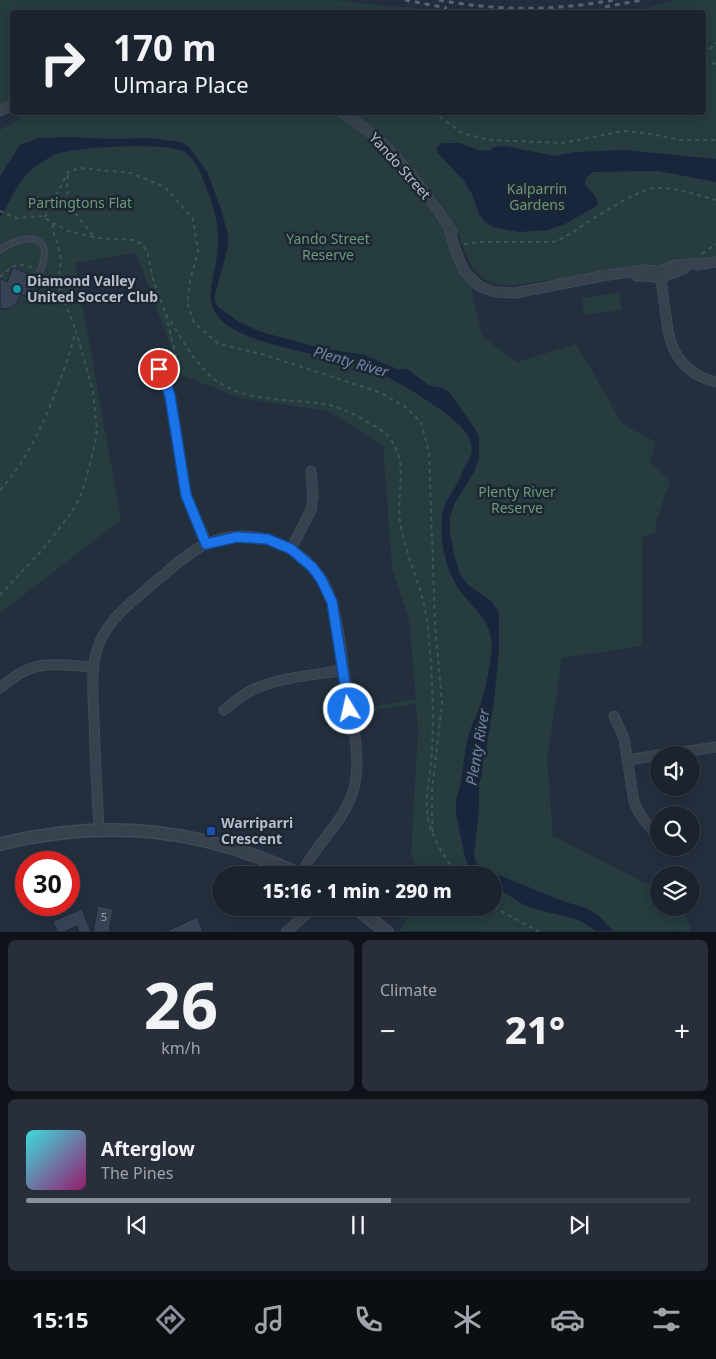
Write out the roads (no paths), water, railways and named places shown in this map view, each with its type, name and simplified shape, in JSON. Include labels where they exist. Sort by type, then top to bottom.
[{"type":"street","name":"Yando Street","points":[[345,115],[380,141],[431,200],[459,244],[470,269],[476,276],[490,286],[537,288]]},
{"type":"street","name":"Yando Street","points":[[449,228],[464,271],[479,286],[504,294],[559,285],[600,282],[643,275],[660,275],[716,262]]},
{"type":"street","points":[[660,275],[670,340],[677,357],[698,376],[716,382]]},
{"type":"street","points":[[159,369],[170,396],[186,495],[206,544]]},
{"type":"street","points":[[291,549],[311,510],[314,496],[311,471]]},
{"type":"street","points":[[99,829],[94,668],[100,641],[105,631],[122,610],[190,554],[206,544],[224,539],[250,536],[267,539],[291,549],[312,567],[327,590],[334,613],[355,747],[355,783],[349,801],[343,813],[312,853],[306,866]]},
{"type":"street","points":[[0,688],[24,671],[34,667],[55,665],[94,668]]},
{"type":"street","points":[[224,710],[250,691],[262,686],[344,670]]},
{"type":"street","points":[[614,716],[624,738],[634,802],[643,820],[650,826]]},
{"type":"street","points":[[700,749],[716,747]]},
{"type":"street","points":[[628,760],[650,756]]},
{"type":"street","points":[[0,844],[51,834],[99,829],[160,832],[218,843],[279,866]]},
{"type":"street","points":[[286,932],[304,916]]},
{"type":"street","points":[[367,916],[388,932]]},
{"type":"lane","points":[[0,250],[24,238],[36,239],[44,250],[40,271]]},
{"type":"water","name":"Plenty River","points":[[39,138],[149,138],[180,142],[189,147],[207,172],[221,209],[228,235],[228,246],[215,295],[218,307],[239,322],[261,332],[320,348],[364,355],[397,369],[407,369],[430,386],[443,388],[449,392],[475,429],[479,437],[479,458],[474,472],[454,504],[450,517],[450,532],[460,574],[468,585],[492,602],[498,611],[499,618],[499,652],[494,701],[482,775],[479,783],[479,808],[474,856],[476,863],[480,866],[468,866],[467,864],[457,818],[456,801],[465,750],[487,681],[492,643],[487,624],[463,595],[449,570],[443,544],[442,526],[444,508],[470,458],[472,447],[467,434],[441,410],[385,376],[349,363],[271,344],[241,333],[226,324],[217,315],[212,305],[212,283],[218,243],[218,230],[214,211],[199,170],[193,159],[184,152],[175,149],[142,146],[83,149],[57,154],[27,173],[0,218],[0,176],[20,145]]},
{"type":"water","points":[[442,143],[459,143],[478,150],[489,151],[494,147],[505,146],[554,156],[576,152],[625,150],[716,159],[716,182],[658,171],[593,172],[587,177],[585,184],[596,198],[598,203],[595,207],[565,224],[548,230],[519,232],[493,227],[485,222],[479,214],[472,194],[464,181],[437,152],[437,147]]},
{"type":"water","points":[[502,876],[565,902],[586,908],[599,916],[613,931],[596,931],[573,918],[524,905],[502,891]]},
{"type":"railway","points":[[405,0],[447,8]]},
{"type":"railway","points":[[439,0],[504,8],[548,8],[613,0]]},
{"type":"railway","points":[[605,7],[642,0]]},
{"type":"place","name":"Diamond Valley United Soccer Club","points":[[17,289]]},
{"type":"place","name":"Warriparri Crescent","points":[[211,831]]},
{"type":"park label","name":"Kalparrin Gardens","points":[[537,197]]},
{"type":"park label","name":"Partingtons Flat","points":[[80,203]]},
{"type":"park label","name":"Yando Street Reserve","points":[[328,248]]},
{"type":"park label","name":"Plenty River Reserve","points":[[517,500]]}]
